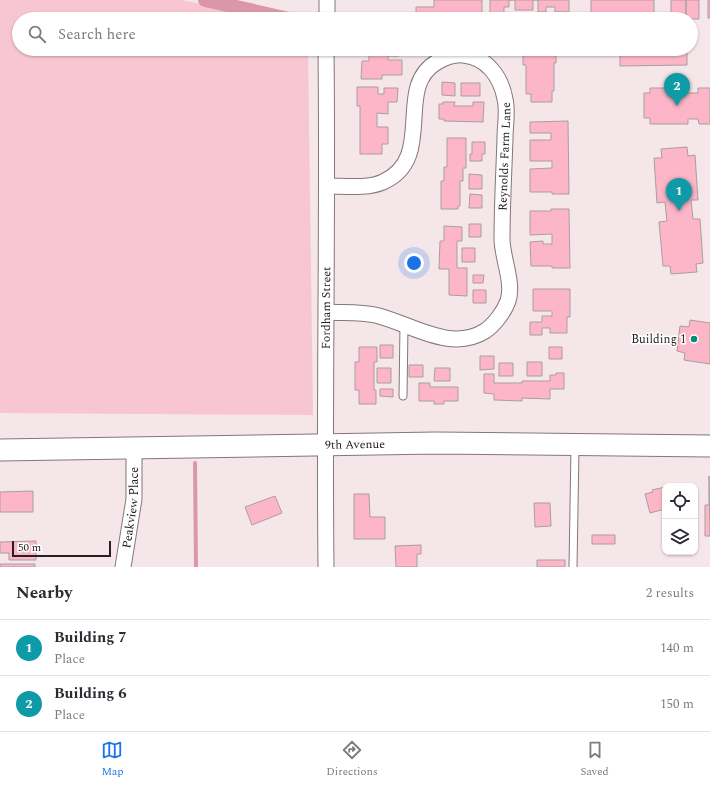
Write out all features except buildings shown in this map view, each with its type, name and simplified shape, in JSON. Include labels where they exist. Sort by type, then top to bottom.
[{"type":"main road","name":"9th Avenue","points":[[0,450],[436,443],[710,446]]},
{"type":"street","points":[[327,0],[327,12]]},
{"type":"street","name":"Fordham Street","points":[[326,56],[327,186],[324,444],[326,567]]},
{"type":"street","name":"Reynolds Farm Lane","points":[[327,186],[364,186],[382,183],[394,175],[403,165],[410,152],[414,132],[415,93],[422,76],[431,66],[445,58],[456,56]]},
{"type":"street","name":"Reynolds Farm Lane","points":[[326,312],[374,314],[443,338],[457,339],[475,336],[487,330],[501,314],[508,300],[509,286],[502,241],[506,102],[499,80],[486,63],[478,58],[467,56]]},
{"type":"street","name":"Peakview Place","points":[[123,567],[134,502],[134,447]]},
{"type":"lane","points":[[403,396],[404,324]]},
{"type":"lane","points":[[573,567],[575,445]]},
{"type":"shaded area","points":[[0,0],[182,0],[236,12],[12,12],[12,56],[308,56],[313,415],[0,413]]},
{"type":"waterway","points":[[205,0],[258,12]]},
{"type":"waterway","points":[[195,463],[196,567]]},
{"type":"place","name":"Building 6","points":[[677,106]]},
{"type":"place","name":"Building 7","points":[[679,211]]},
{"type":"place","name":"Building 1","points":[[694,339]]}]
